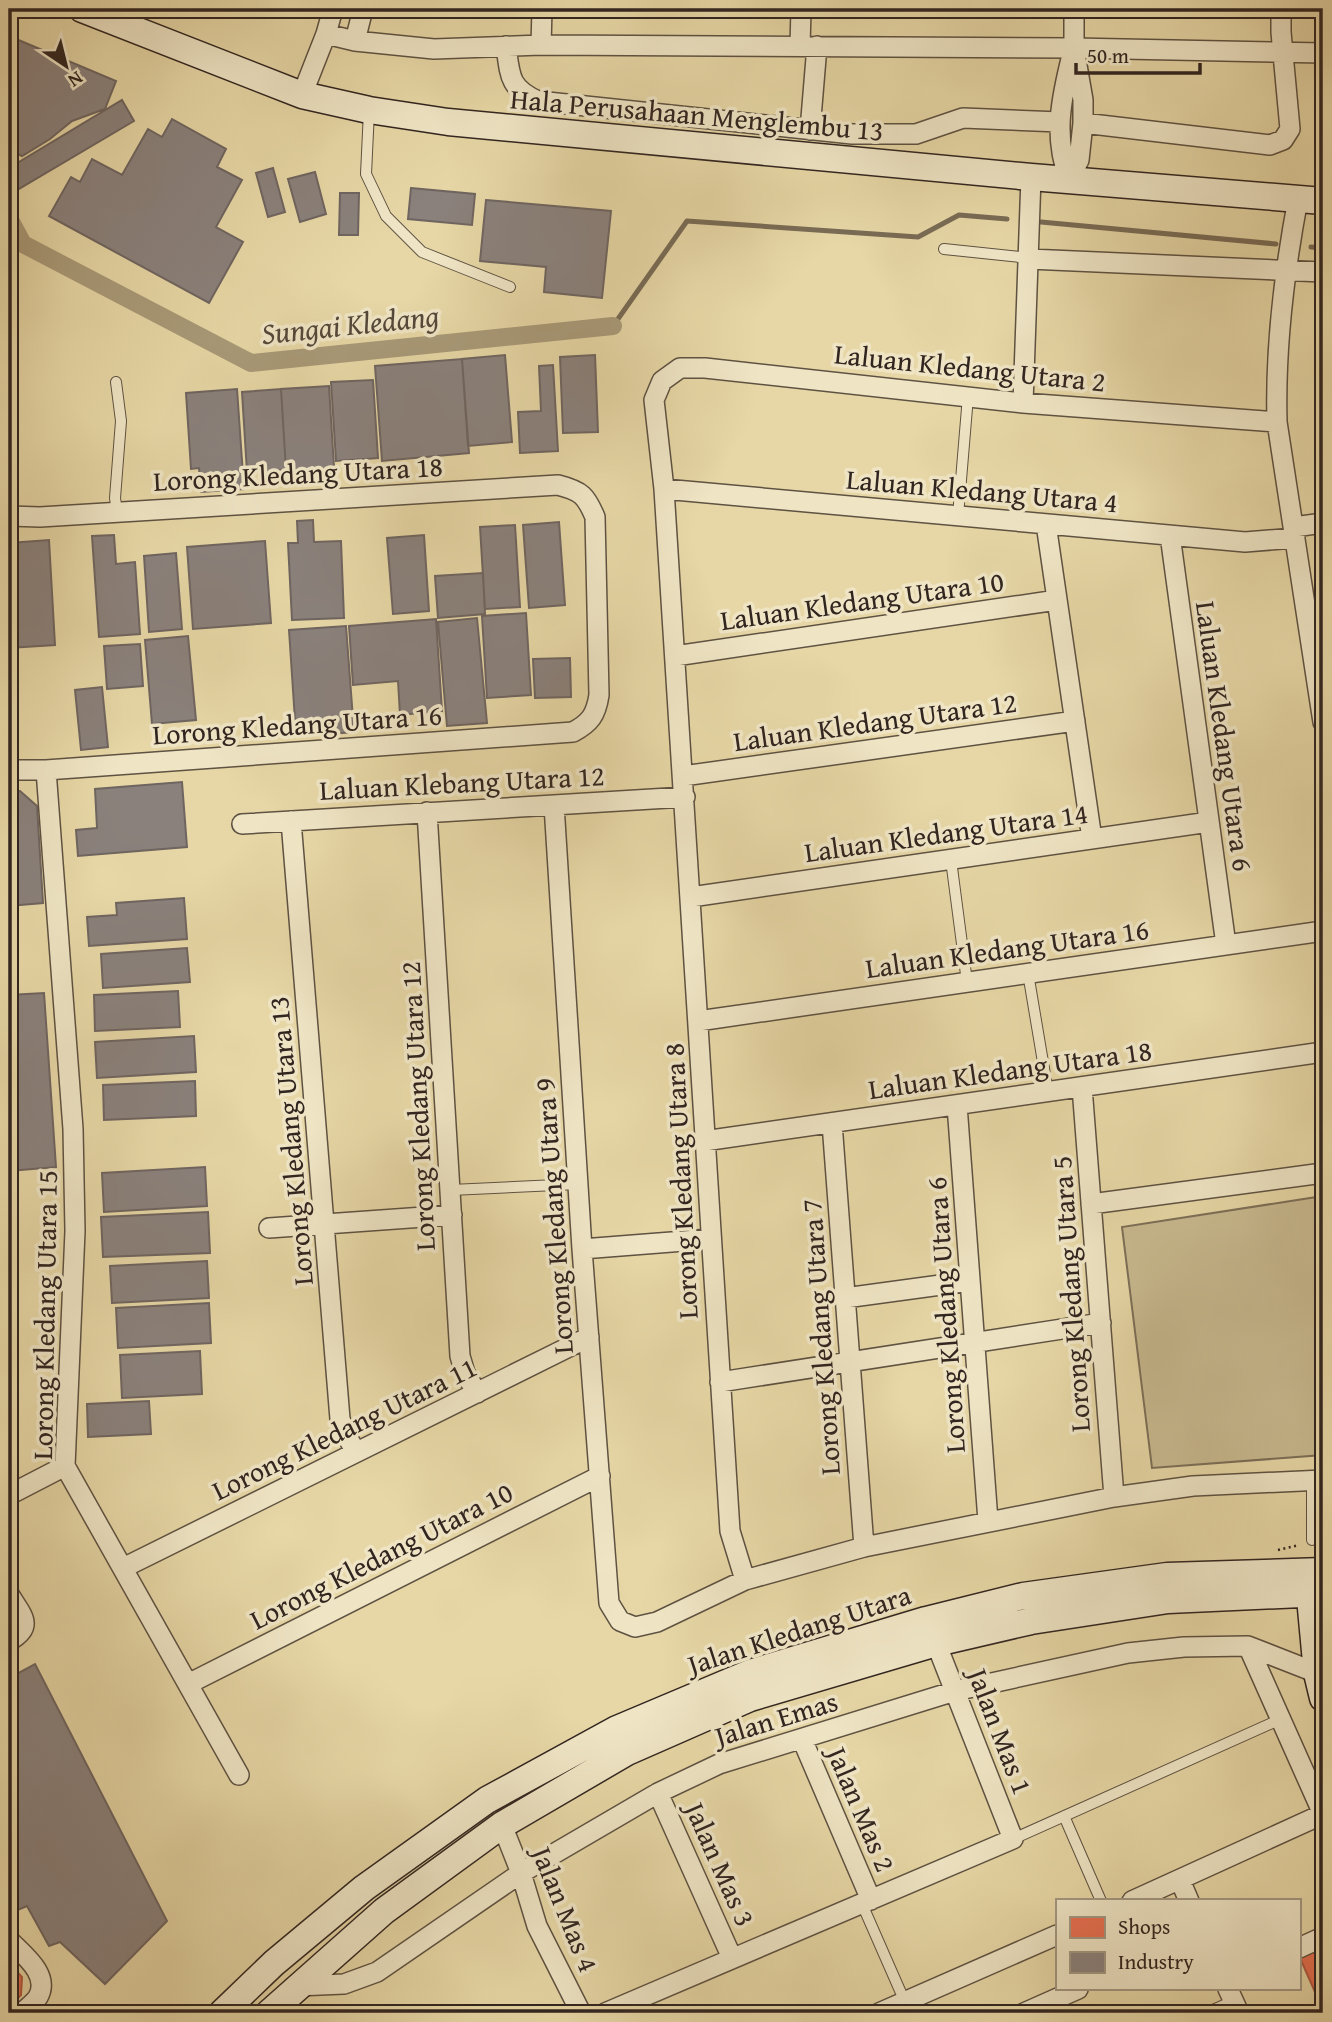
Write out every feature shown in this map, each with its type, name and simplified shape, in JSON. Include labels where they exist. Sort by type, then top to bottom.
[{"type":"main road","name":"Hala Perusahaan Menglembu 13","points":[[82,9],[302,95],[369,110],[462,124],[1031,177],[1317,200]]},
{"type":"main road","name":"Jalan Kledang Utara","points":[[222,2013],[274,1963],[364,1888],[487,1800],[617,1728],[737,1678],[926,1620],[1023,1596],[1167,1576],[1316,1582]]},
{"type":"main road","name":"Jalan Kledang Utara","points":[[270,2013],[384,1911],[502,1825],[627,1752],[750,1698],[936,1643],[1031,1621],[1168,1600],[1316,1582]]},
{"type":"main road","points":[[1316,1582],[1320,1686]]},
{"type":"street","points":[[302,95],[333,9]]},
{"type":"street","points":[[355,41],[363,9]]},
{"type":"street","points":[[541,45],[542,9]]},
{"type":"street","points":[[801,9],[809,46],[810,130]]},
{"type":"street","points":[[1069,179],[1079,160],[1083,123],[1083,100],[1074,48],[1074,9]]},
{"type":"street","points":[[1083,123],[1270,145],[1283,140],[1290,129],[1281,9]]},
{"type":"street","points":[[326,34],[355,41],[434,48],[541,45],[809,46],[1323,53]]},
{"type":"street","points":[[506,46],[509,73],[520,92],[538,101],[852,134],[916,134],[964,118],[1060,121]]},
{"type":"street","points":[[1069,179],[1061,158],[1060,121],[1062,97],[1074,48]]},
{"type":"street","points":[[1024,403],[1031,177]]},
{"type":"street","points":[[1317,200],[1285,269],[1276,384],[1277,422],[1323,722]]},
{"type":"street","points":[[1029,258],[1323,272]]},
{"type":"street","name":"Laluan Kledang Utara 2","points":[[662,381],[680,368],[705,368],[1024,403],[1277,422]]},
{"type":"street","name":"Lorong Kledang Utara 8","points":[[662,381],[654,400],[664,489],[685,797],[730,1531],[745,1580]]},
{"type":"street","name":"Lorong Kledang Utara 18","points":[[9,516],[40,517],[558,485],[575,489],[587,499],[595,517],[599,695],[596,712],[587,724]]},
{"type":"street","name":"Laluan Kledang Utara 4","points":[[664,489],[1245,542],[1323,523]]},
{"type":"street","points":[[1046,524],[1093,839]]},
{"type":"street","name":"Laluan Kledang Utara 6","points":[[1170,535],[1226,945]]},
{"type":"street","name":"Laluan Kledang Utara 10","points":[[675,656],[1057,600]]},
{"type":"street","name":"Laluan Kledang Utara 12","points":[[683,776],[1075,720]]},
{"type":"street","name":"Lorong Kledang Utara 16","points":[[9,770],[46,770],[573,732],[587,724]]},
{"type":"street","name":"Lorong Kledang Utara 15","points":[[46,770],[73,1129],[75,1231],[65,1466],[240,1775]]},
{"type":"street","name":"Laluan Klebang Utara 12","points":[[242,824],[685,797]]},
{"type":"street","name":"Lorong Kledang Utara 9","points":[[554,805],[582,1249],[609,1603],[620,1621]]},
{"type":"street","name":"Lorong Kledang Utara 12","points":[[427,812],[460,1356],[465,1373],[477,1393]]},
{"type":"street","name":"Lorong Kledang Utara 13","points":[[291,821],[340,1419],[356,1452]]},
{"type":"street","name":"Laluan Kledang Utara 14","points":[[691,897],[1209,822]]},
{"type":"street","name":"Laluan Kledang Utara 16","points":[[698,1021],[1323,931]]},
{"type":"street","name":"Laluan Kledang Utara 18","points":[[704,1141],[1323,1052]]},
{"type":"street","name":"Lorong Kledang Utara 5","points":[[1082,1087],[1114,1497]]},
{"type":"street","name":"Lorong Kledang Utara 6","points":[[957,1105],[988,1521]]},
{"type":"street","name":"Lorong Kledang Utara 7","points":[[832,1123],[864,1547]]},
{"type":"street","points":[[1091,1203],[1323,1173]]},
{"type":"street","points":[[269,1228],[452,1215]]},
{"type":"street","points":[[582,1249],[710,1239]]},
{"type":"street","points":[[845,1298],[970,1281]]},
{"type":"street","points":[[720,1382],[1101,1323]]},
{"type":"street","name":"Lorong Kledang Utara 11","points":[[123,1569],[589,1337]]},
{"type":"street","points":[[9,1495],[65,1466]]},
{"type":"street","name":"Lorong Kledang Utara 10","points":[[188,1684],[600,1476]]},
{"type":"street","name":"Jalan Kledang Utara","points":[[620,1621],[635,1627],[657,1622],[745,1580],[864,1547],[988,1521],[1114,1497],[1192,1486],[1317,1480]]},
{"type":"street","points":[[9,1594],[25,1623],[25,1629],[9,1641]]},
{"type":"street","name":"Jalan Mas 1","points":[[936,1643],[1013,1839]]},
{"type":"street","points":[[1137,1899],[1323,1814],[1248,1646]]},
{"type":"street","name":"Jalan Emas","points":[[298,1986],[344,1984],[377,1972],[521,1873],[658,1793],[719,1764],[956,1691],[1128,1653],[1184,1647],[1248,1646],[1320,1686]]},
{"type":"street","name":"Jalan Mas 2","points":[[802,1739],[867,1902]]},
{"type":"street","name":"Jalan Mas 3","points":[[658,1793],[732,1958]]},
{"type":"street","name":"Jalan Mas 4","points":[[502,1825],[521,1873],[537,1926],[581,2013]]},
{"type":"street","points":[[605,2013],[1013,1839]]},
{"type":"street","points":[[1180,1880],[1188,1899]]},
{"type":"street","points":[[879,2013],[1056,1935]]},
{"type":"street","points":[[1300,1948],[1323,1937]]},
{"type":"street","points":[[9,1940],[40,1975],[41,1988],[37,1998],[22,2013]]},
{"type":"street","points":[[1024,2013],[1075,1990]]},
{"type":"lane","points":[[369,110],[366,174],[386,216],[422,252],[510,287]]},
{"type":"lane","points":[[944,249],[1029,258]]},
{"type":"lane","points":[[116,382],[121,421],[115,498],[117,512]]},
{"type":"lane","points":[[957,516],[968,397]]},
{"type":"lane","points":[[951,860],[967,982]]},
{"type":"lane","points":[[1028,973],[1048,1092]]},
{"type":"lane","points":[[451,1190],[578,1184]]},
{"type":"lane","points":[[1312,1540],[1317,1480]]},
{"type":"lane","points":[[1013,1839],[1281,1719]]},
{"type":"lane","points":[[1064,1816],[1100,1899]]},
{"type":"lane","points":[[867,1902],[905,2002]]},
{"type":"lane","points":[[1206,2013],[1233,2001]]},
{"type":"shaded area","points":[[1323,1196],[1323,1455],[1152,1468],[1122,1227]]},
{"type":"building: Shops","points":[[1323,1948],[1323,2010],[1300,1958]]},
{"type":"building: Shops","points":[[9,1963],[22,1977],[21,1995],[9,2007]]},
{"type":"building: Industry","points":[[9,36],[116,81],[105,109],[72,121],[50,139],[22,156],[9,150]]},
{"type":"building: Industry","points":[[122,100],[134,121],[17,190],[9,176],[9,168]]},
{"type":"building: Industry","points":[[172,119],[226,149],[217,167],[242,180],[216,227],[243,242],[209,303],[49,216],[71,177],[80,182],[92,159],[122,175],[148,129],[162,137]]},
{"type":"building: Industry","points":[[273,168],[285,212],[268,217],[256,173]]},
{"type":"building: Industry","points":[[315,172],[326,214],[300,222],[288,179]]},
{"type":"building: Industry","points":[[411,188],[475,194],[472,225],[408,219]]},
{"type":"building: Industry","points":[[340,193],[359,193],[358,235],[339,235]]},
{"type":"building: Industry","points":[[486,200],[611,211],[602,298],[544,292],[546,267],[480,261]]},
{"type":"building: Industry","points":[[505,355],[512,442],[468,446],[462,359]]},
{"type":"building: Industry","points":[[595,355],[598,432],[563,433],[560,357]]},
{"type":"building: Industry","points":[[462,359],[469,453],[382,461],[375,366]]},
{"type":"building: Industry","points":[[553,365],[558,451],[520,453],[518,412],[541,411],[539,366]]},
{"type":"building: Industry","points":[[373,380],[378,458],[336,461],[331,382]]},
{"type":"building: Industry","points":[[329,386],[335,483],[313,484],[312,468],[286,470],[281,389]]},
{"type":"building: Industry","points":[[237,389],[244,489],[201,492],[199,468],[191,469],[186,393]]},
{"type":"building: Industry","points":[[281,389],[286,470],[247,472],[242,392]]},
{"type":"building: Industry","points":[[313,520],[314,542],[341,541],[344,618],[292,620],[288,543],[298,543],[297,521]]},
{"type":"building: Industry","points":[[559,522],[565,605],[529,608],[523,525]]},
{"type":"building: Industry","points":[[515,525],[520,607],[485,609],[480,527]]},
{"type":"building: Industry","points":[[114,535],[116,564],[135,562],[140,634],[99,637],[92,536]]},
{"type":"building: Industry","points":[[424,535],[429,611],[393,614],[387,538]]},
{"type":"building: Industry","points":[[49,540],[55,645],[9,648],[9,543]]},
{"type":"building: Industry","points":[[265,541],[271,623],[193,629],[187,547]]},
{"type":"building: Industry","points":[[176,553],[182,629],[149,632],[144,556]]},
{"type":"building: Industry","points":[[483,573],[485,614],[438,618],[435,576]]},
{"type":"building: Industry","points":[[526,613],[531,695],[487,698],[482,616]]},
{"type":"building: Industry","points":[[477,618],[487,723],[447,726],[438,622]]},
{"type":"building: Industry","points":[[436,619],[442,711],[400,715],[398,681],[353,685],[349,626]]},
{"type":"building: Industry","points":[[346,626],[354,732],[305,736],[304,719],[295,720],[289,630]]},
{"type":"building: Industry","points":[[188,636],[196,720],[152,724],[145,640]]},
{"type":"building: Industry","points":[[140,644],[143,686],[107,689],[104,646]]},
{"type":"building: Industry","points":[[570,658],[571,697],[535,698],[533,659]]},
{"type":"building: Industry","points":[[102,687],[108,747],[81,750],[75,690]]},
{"type":"building: Industry","points":[[182,782],[187,847],[78,856],[76,830],[97,828],[95,789]]},
{"type":"building: Industry","points":[[20,791],[37,806],[43,903],[9,906],[9,792]]},
{"type":"building: Industry","points":[[184,898],[187,939],[89,946],[87,917],[117,915],[116,903]]},
{"type":"building: Industry","points":[[187,948],[190,982],[103,988],[101,954]]},
{"type":"building: Industry","points":[[178,991],[180,1027],[95,1031],[94,995]]},
{"type":"building: Industry","points":[[44,993],[56,1167],[9,1171],[9,995]]},
{"type":"building: Industry","points":[[194,1036],[196,1072],[97,1078],[95,1042]]},
{"type":"building: Industry","points":[[195,1081],[196,1116],[104,1120],[103,1085]]},
{"type":"building: Industry","points":[[205,1167],[207,1206],[104,1212],[102,1173]]},
{"type":"building: Industry","points":[[208,1212],[210,1253],[103,1257],[101,1217]]},
{"type":"building: Industry","points":[[207,1261],[209,1298],[112,1303],[110,1266]]},
{"type":"building: Industry","points":[[209,1303],[211,1343],[118,1348],[116,1308]]},
{"type":"building: Industry","points":[[200,1351],[202,1394],[122,1398],[120,1355]]},
{"type":"building: Industry","points":[[149,1401],[151,1434],[88,1437],[87,1404]]},
{"type":"building: Industry","points":[[35,1664],[167,1921],[105,1984],[60,1942],[49,1946],[27,1906],[13,1912],[9,1903],[9,1678]]},
{"type":"waterway","points":[[613,326],[687,221],[918,237],[959,215],[1007,219]]},
{"type":"waterway","name":"Sungai Kledang","points":[[9,218],[23,244],[251,363],[613,326]]},
{"type":"waterway","points":[[1041,222],[1276,244]]},
{"type":"waterway","points":[[1311,247],[1323,248]]}]
